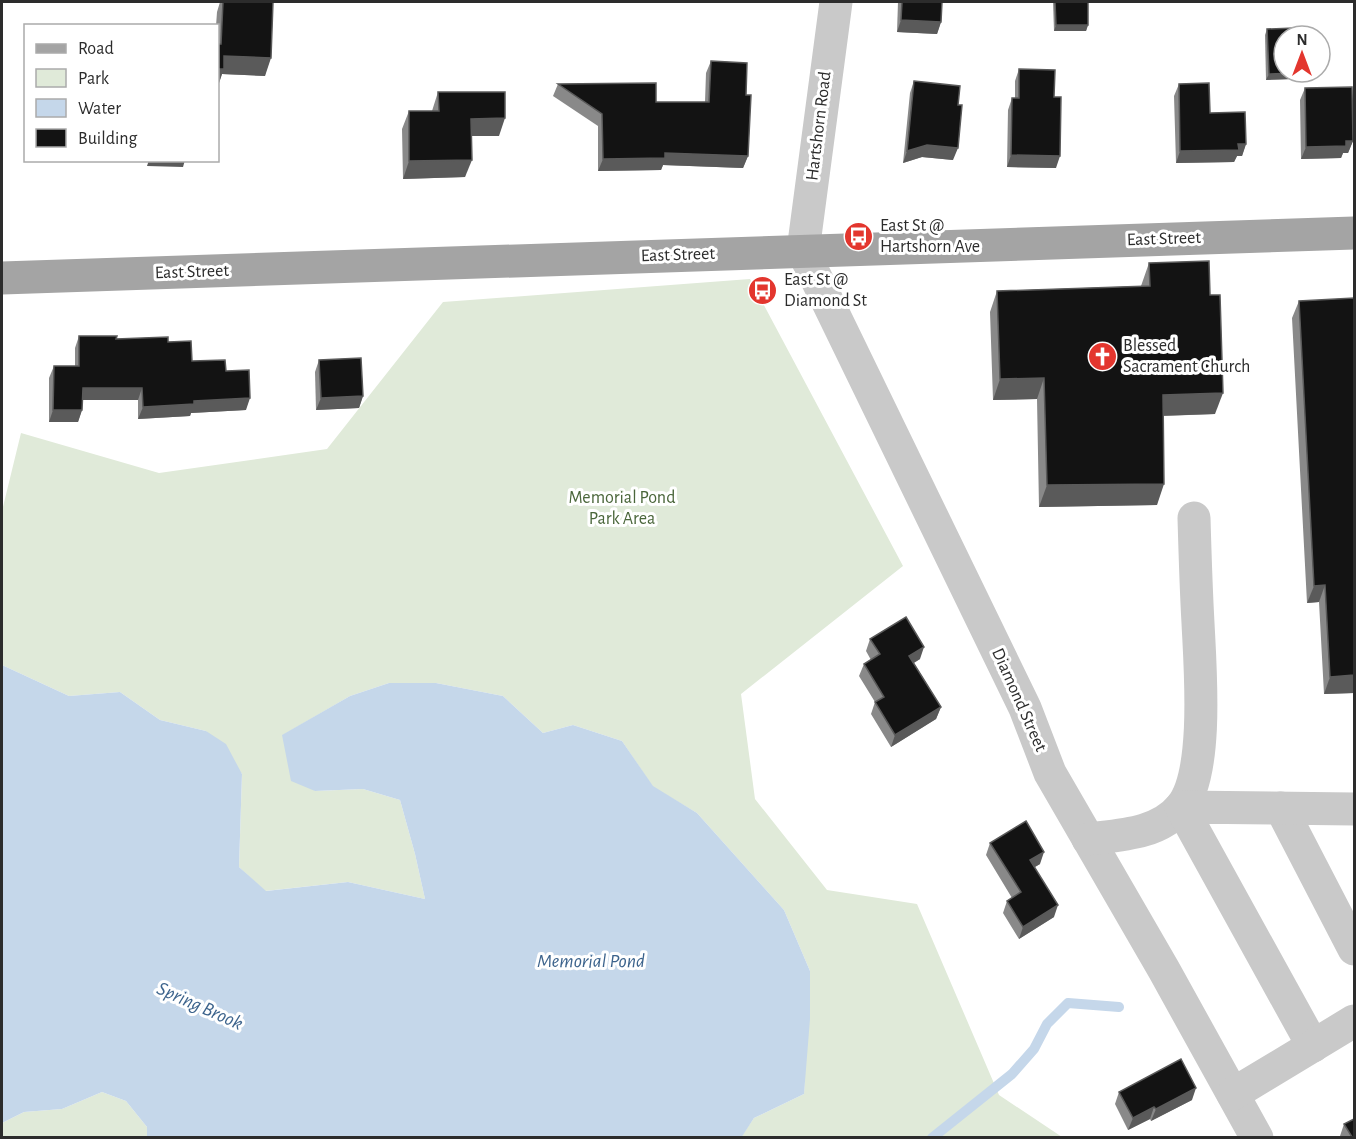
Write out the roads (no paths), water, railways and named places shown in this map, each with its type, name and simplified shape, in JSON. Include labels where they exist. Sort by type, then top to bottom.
[{"type":"main road","name":"East Street","points":[[2,278],[1354,233]]},
{"type":"street","name":"Hartshorn Road","points":[[803,251],[836,2]]},
{"type":"street","name":"Diamond Street","points":[[803,251],[1025,708],[1050,773],[1257,1137]]},
{"type":"street","points":[[1088,839],[1133,834],[1161,823],[1181,807],[1194,779],[1202,714],[1194,519]]},
{"type":"street","points":[[1181,807],[1354,809]]},
{"type":"street","points":[[1181,807],[1313,1046]]},
{"type":"street","points":[[1281,808],[1354,949]]},
{"type":"street","points":[[1233,1094],[1354,1021]]},
{"type":"water","name":"Memorial Pond","points":[[2,665],[69,696],[120,692],[160,720],[206,731],[226,744],[242,774],[239,867],[266,891],[348,882],[425,899],[400,800],[363,789],[315,791],[291,781],[282,735],[350,696],[389,683],[436,683],[503,696],[543,733],[573,725],[622,741],[653,786],[697,813],[784,910],[810,971],[810,1019],[804,1094],[754,1118],[741,1138],[147,1137],[147,1127],[126,1101],[102,1092],[62,1109],[24,1112],[2,1123]]},
{"type":"waterway","points":[[932,1138],[1012,1074],[1034,1049],[1047,1024],[1068,1003],[1119,1007]]},
{"type":"place","name":"East St @ Hartshorn Ave","points":[[859,236]]},
{"type":"place","name":"East St @ Diamond St","points":[[763,290]]},
{"type":"place","name":"Blessed Sacrament Church","points":[[1102,356]]},
{"type":"park label","name":"Memorial Pond Park Area","points":[[622,508]]},
{"type":"water label","name":"Spring Brook","points":[[200,1006]]}]
